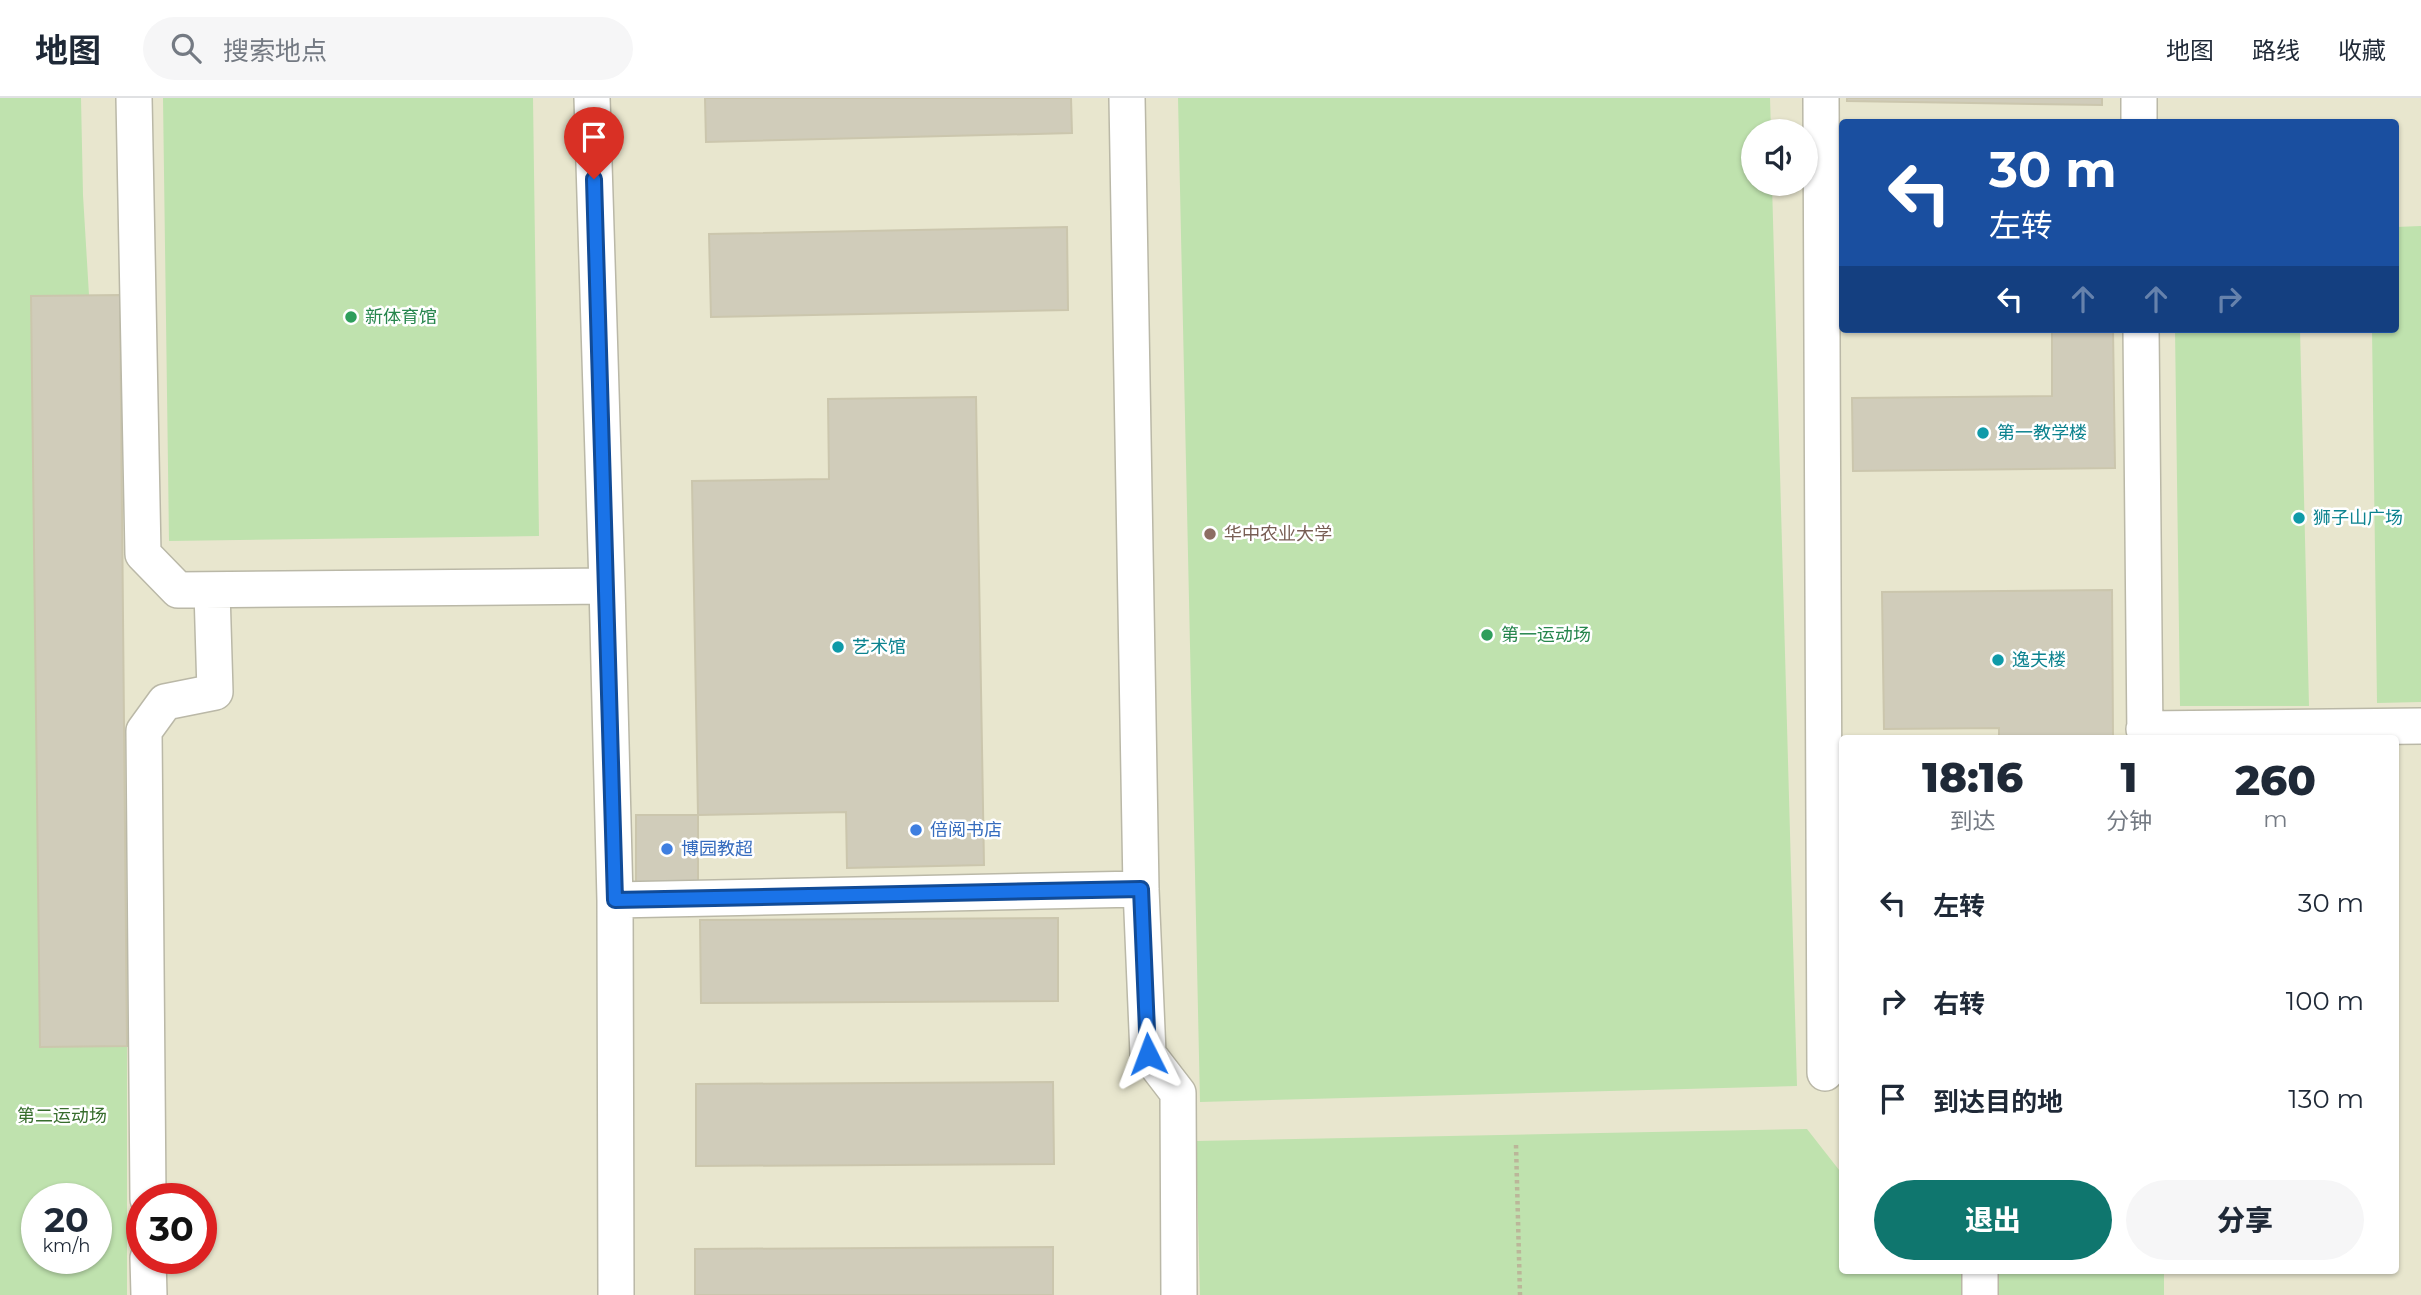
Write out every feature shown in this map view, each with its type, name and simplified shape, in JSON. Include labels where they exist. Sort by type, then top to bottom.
[{"type":"street","points":[[134,98],[143,554],[178,590],[607,586]]},
{"type":"street","points":[[592,98],[615,900],[616,1295]]},
{"type":"street","points":[[1127,98],[1141,889],[1148,1054],[1178,1093],[1179,1295]]},
{"type":"street","points":[[1821,98],[1825,1073]]},
{"type":"street","points":[[2139,98],[2139,119]]},
{"type":"street","points":[[2141,333],[2145,734],[2421,726]]},
{"type":"street","points":[[148,1183],[144,731],[165,702],[215,692],[212,591]]},
{"type":"street","points":[[615,900],[1141,889]]},
{"type":"street","points":[[148,1274],[149,1295]]},
{"type":"street","points":[[1980,1274],[1980,1295]]},
{"type":"path","points":[[1516,1145],[1520,1295]]},
{"type":"shaded area","name":"华中农业大学","points":[[0,98],[2421,98],[2421,1295],[0,1295]]},
{"type":"green space","name":"第二运动场","points":[[0,98],[81,98],[89,295],[31,297],[40,1047],[127,1046],[127,1295],[0,1295]]},
{"type":"green space","name":"新体育馆","points":[[163,98],[533,98],[539,536],[169,541]]},
{"type":"green space","name":"第一运动场","points":[[1178,98],[1770,98],[1771,119],[1741,119],[1741,196],[1772,196],[1797,1086],[1200,1102]]},
{"type":"green space","points":[[2421,226],[2421,702],[2377,703],[2372,333],[2399,333],[2399,227]]},
{"type":"green space","points":[[2175,333],[2300,333],[2309,706],[2180,706]]},
{"type":"green space","points":[[1807,1129],[1839,1170],[1839,1274],[2164,1274],[2164,1295],[1200,1295],[1196,1141]]},
{"type":"building","points":[[705,98],[1071,98],[1072,133],[706,142]]},
{"type":"building","points":[[1847,98],[2102,98],[2102,105],[1847,101]]},
{"type":"building","points":[[1067,227],[1068,310],[711,317],[709,234]]},
{"type":"building","points":[[120,295],[127,1046],[40,1047],[31,296]]},
{"type":"building","name":"第一教学楼","points":[[2052,333],[2113,333],[2115,468],[1853,471],[1852,398],[2052,396]]},
{"type":"building","name":"艺术馆","points":[[976,397],[984,865],[847,868],[846,812],[698,815],[692,481],[829,479],[828,399]]},
{"type":"building","name":"逸夫楼","points":[[2112,590],[2113,735],[1999,735],[1999,728],[1884,729],[1882,592]]},
{"type":"building","name":"博园教超","points":[[636,815],[698,815],[698,883],[636,882]]},
{"type":"building","points":[[1058,918],[1058,1001],[701,1003],[700,920]]},
{"type":"building","points":[[1053,1082],[1054,1164],[696,1166],[696,1084]]},
{"type":"building","points":[[1053,1247],[1053,1295],[695,1295],[695,1249]]},
{"type":"place","name":"新体育馆","points":[[351,317]]},
{"type":"place","name":"第一教学楼","points":[[1983,433]]},
{"type":"place","name":"狮子山广场","points":[[2299,518]]},
{"type":"place","name":"华中农业大学","points":[[1210,534]]},
{"type":"place","name":"第一运动场","points":[[1487,635]]},
{"type":"place","name":"艺术馆","points":[[838,647]]},
{"type":"place","name":"逸夫楼","points":[[1998,660]]},
{"type":"place","name":"倍阅书店","points":[[916,830]]},
{"type":"place","name":"博园教超","points":[[667,849]]},
{"type":"route","points":[[594,179],[615,900],[1141,889],[1148,1054]]}]
